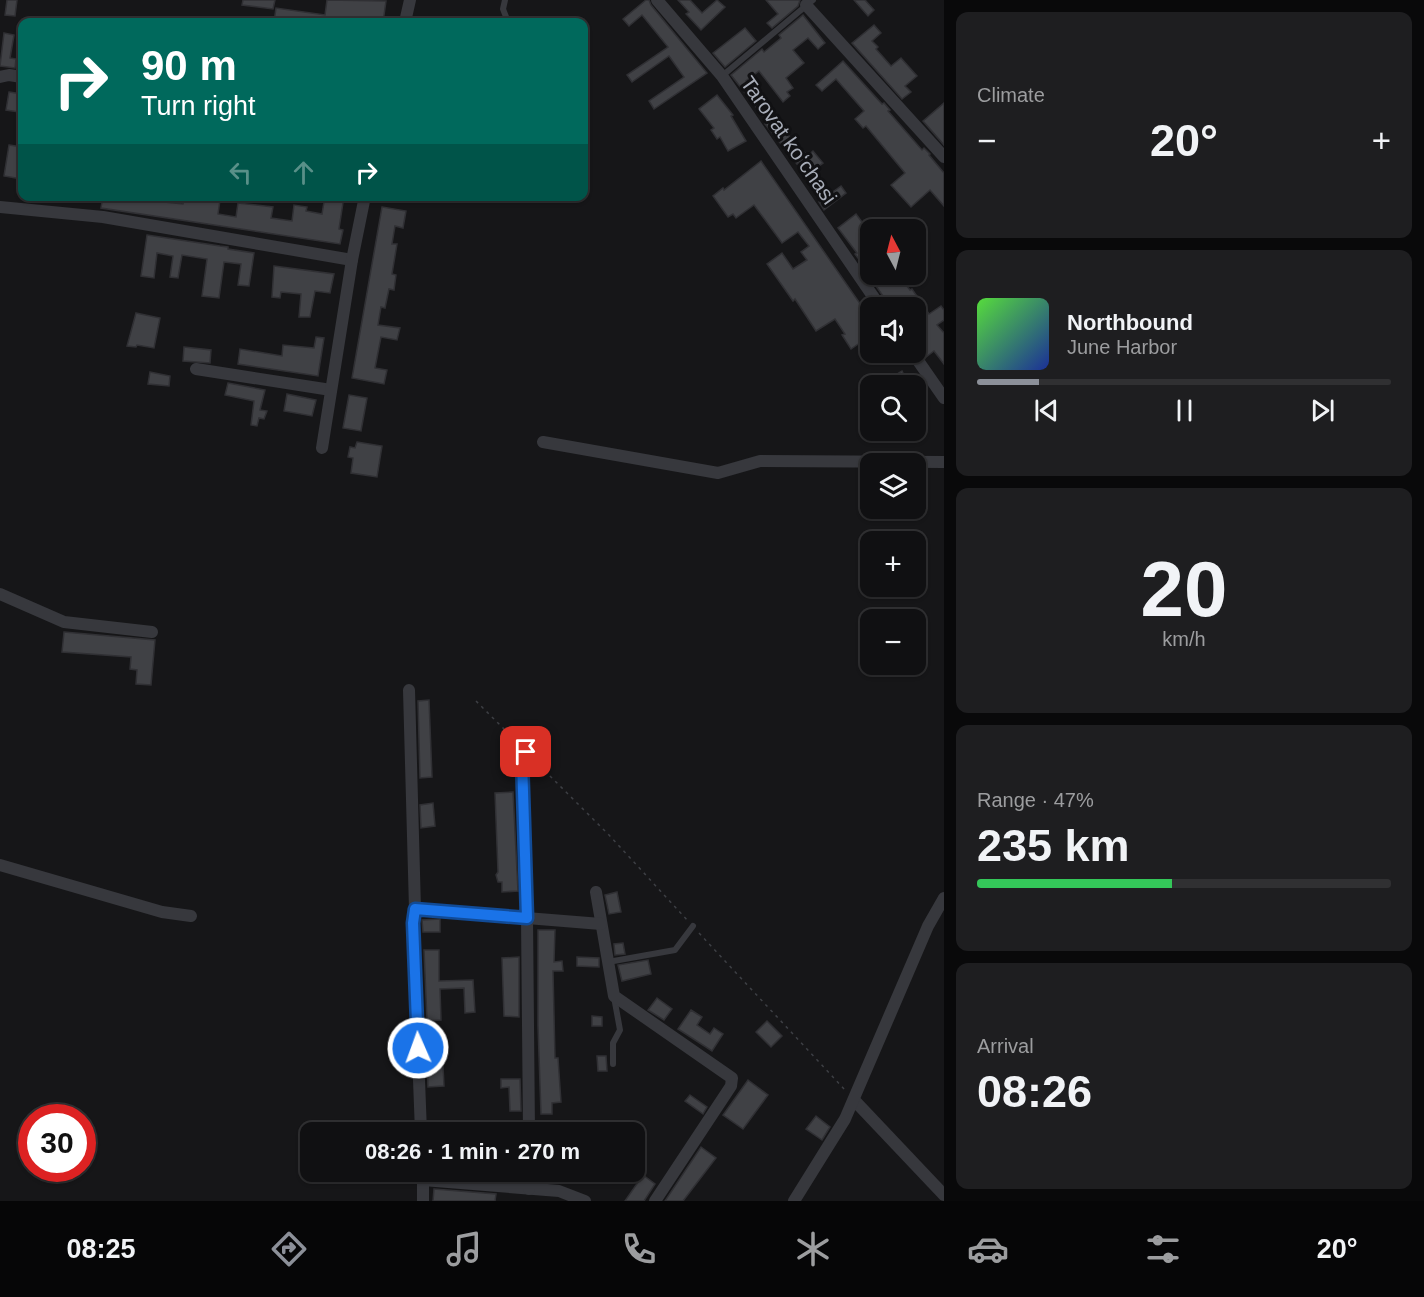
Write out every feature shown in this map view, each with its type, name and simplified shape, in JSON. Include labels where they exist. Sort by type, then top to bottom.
[{"type":"street","points":[[406,18],[410,0]]},
{"type":"street","name":"Tarovat koʻchasi","points":[[657,0],[722,76],[873,297]]},
{"type":"street","points":[[809,3],[944,157]]},
{"type":"street","points":[[0,77],[18,76]]},
{"type":"street","points":[[322,448],[352,260],[364,201]]},
{"type":"street","points":[[0,207],[103,217],[352,260]]},
{"type":"street","points":[[919,363],[944,399]]},
{"type":"street","points":[[196,369],[331,390]]},
{"type":"street","points":[[543,442],[718,473],[760,461],[944,462]]},
{"type":"street","points":[[0,594],[64,622],[153,632]]},
{"type":"street","points":[[409,690],[415,909],[413,923],[421,1122]]},
{"type":"street","points":[[526,752],[522,760],[527,918],[529,1122]]},
{"type":"street","points":[[0,865],[162,912],[191,916]]},
{"type":"street","points":[[596,892],[614,996],[732,1078],[731,1086],[656,1201]]},
{"type":"street","points":[[795,1201],[845,1119],[928,926],[944,898]]},
{"type":"street","points":[[415,909],[601,924]]},
{"type":"street","points":[[854,1100],[944,1195]]},
{"type":"street","points":[[423,1182],[423,1201]]},
{"type":"street","points":[[472,1182],[559,1191],[585,1201]]},
{"type":"street","points":[[530,1182],[530,1189]]},
{"type":"lane","points":[[505,0],[503,9],[506,18]]},
{"type":"lane","points":[[722,76],[809,3]]},
{"type":"lane","points":[[608,963],[675,950],[693,926]]},
{"type":"lane","points":[[613,1064],[613,1043],[620,1030],[614,996]]},
{"type":"path","points":[[476,701],[609,836],[854,1100]]},
{"type":"building","points":[[7,0],[17,0],[15,16],[5,15]]},
{"type":"building","points":[[243,0],[275,0],[273,9],[242,5]]},
{"type":"building","points":[[327,0],[386,1],[384,18],[275,18],[276,8],[325,15]]},
{"type":"building","points":[[649,0],[707,73],[654,109],[649,101],[684,77],[669,56],[632,82],[627,75],[668,47],[642,15],[629,26],[623,19]]},
{"type":"building","points":[[678,0],[690,0],[702,13],[717,0],[725,7],[701,30],[686,14],[689,12]]},
{"type":"building","points":[[766,0],[800,0],[798,6],[772,28],[767,23],[778,14]]},
{"type":"building","points":[[854,0],[865,0],[874,10],[868,16]]},
{"type":"building","points":[[803,15],[825,43],[818,49],[808,38],[793,50],[804,63],[786,78],[793,88],[787,92],[790,96],[783,102],[759,71],[746,81],[800,150],[802,149],[807,156],[813,151],[823,163],[808,174],[799,163],[797,164],[765,124],[768,122],[731,75],[762,49],[764,52],[781,38],[779,35]]},
{"type":"building","points":[[874,25],[881,33],[872,41],[878,47],[876,49],[891,66],[901,58],[917,76],[905,86],[911,92],[902,99],[852,43]]},
{"type":"building","points":[[745,28],[756,41],[725,67],[713,53]]},
{"type":"building","points":[[4,33],[14,35],[10,58],[16,59],[15,68],[0,66]]},
{"type":"building","points":[[843,61],[882,104],[884,103],[890,110],[888,111],[922,150],[924,148],[930,154],[944,173],[944,206],[930,190],[911,207],[891,185],[905,173],[866,126],[863,128],[855,119],[864,111],[836,79],[822,91],[816,85]]},
{"type":"building","points":[[9,92],[18,93],[18,112],[6,110]]},
{"type":"building","points":[[717,95],[733,115],[731,116],[746,141],[728,151],[720,137],[717,139],[711,130],[714,128],[699,109]]},
{"type":"building","points":[[944,103],[944,145],[923,121]]},
{"type":"building","points":[[9,145],[18,146],[18,178],[4,176]]},
{"type":"building","points":[[761,161],[860,304],[860,343],[851,349],[835,319],[816,331],[795,299],[793,301],[767,264],[782,253],[793,269],[807,260],[801,252],[809,246],[798,232],[782,243],[754,205],[736,218],[733,214],[728,217],[713,196],[723,188],[724,190]]},
{"type":"building","points":[[841,186],[846,193],[824,210],[819,202]]},
{"type":"building","points":[[102,201],[165,201],[183,204],[183,201],[220,201],[218,214],[236,217],[238,203],[273,207],[271,218],[292,221],[294,205],[307,207],[306,211],[322,214],[324,201],[343,201],[339,229],[343,230],[340,244],[101,208]]},
{"type":"building","points":[[382,207],[406,211],[403,228],[395,226],[392,244],[397,244],[392,274],[396,275],[394,290],[389,289],[385,308],[381,307],[378,325],[400,328],[397,340],[381,337],[375,368],[387,370],[384,384],[352,378]]},
{"type":"building","points":[[856,214],[860,219],[860,261],[855,254],[857,253],[838,228]]},
{"type":"building","points":[[147,235],[254,253],[249,286],[238,285],[241,264],[224,262],[219,298],[202,296],[207,259],[182,255],[178,278],[170,277],[173,256],[157,253],[154,278],[141,276]]},
{"type":"building","points":[[274,266],[334,274],[330,293],[315,291],[310,317],[299,317],[301,294],[281,292],[280,298],[272,297]]},
{"type":"building","points":[[875,285],[906,285],[917,297],[884,297]]},
{"type":"building","points":[[941,306],[944,310],[944,320],[937,325],[944,333],[944,364],[934,351],[926,357],[926,310],[929,314]]},
{"type":"building","points":[[136,313],[160,318],[154,348],[127,346]]},
{"type":"building","points":[[316,337],[324,338],[318,376],[238,364],[240,349],[282,356],[283,345],[314,348]]},
{"type":"building","points":[[184,347],[211,350],[210,363],[183,361]]},
{"type":"building","points":[[150,372],[170,376],[169,386],[148,384]]},
{"type":"building","points":[[228,383],[265,390],[260,410],[267,411],[264,419],[259,418],[257,426],[251,425],[254,401],[225,395]]},
{"type":"building","points":[[287,394],[316,400],[312,416],[284,411]]},
{"type":"building","points":[[349,395],[367,398],[361,431],[343,428]]},
{"type":"building","points":[[357,442],[382,446],[377,477],[351,473],[353,458],[348,457],[350,447],[355,448]]},
{"type":"building","points":[[64,632],[155,640],[151,685],[136,684],[137,670],[130,669],[131,657],[62,652]]},
{"type":"building","points":[[429,700],[432,777],[420,778],[418,701]]},
{"type":"building","points":[[513,792],[518,891],[502,892],[502,882],[498,882],[496,875],[498,872],[495,793]]},
{"type":"building","points":[[433,803],[435,826],[421,828],[420,805]]},
{"type":"building","points":[[617,892],[621,912],[609,914],[605,895]]},
{"type":"building","points":[[440,919],[440,932],[423,932],[422,920]]},
{"type":"building","points":[[538,930],[555,930],[554,962],[562,961],[563,971],[553,971],[555,1058],[558,1058],[561,1102],[552,1103],[552,1114],[541,1114]]},
{"type":"building","points":[[623,943],[625,954],[615,955],[614,944]]},
{"type":"building","points":[[424,950],[439,950],[439,981],[473,980],[475,1012],[465,1013],[464,988],[440,989],[441,1020],[427,1021]]},
{"type":"building","points":[[519,957],[519,1017],[504,1016],[502,958]]},
{"type":"building","points":[[577,957],[599,958],[599,967],[577,966]]},
{"type":"building","points":[[648,960],[651,974],[622,981],[618,965]]},
{"type":"building","points":[[657,998],[672,1009],[664,1020],[648,1010]]},
{"type":"building","points":[[691,1010],[702,1017],[697,1025],[710,1034],[714,1028],[723,1034],[712,1051],[678,1029]]},
{"type":"building","points":[[592,1016],[602,1017],[602,1026],[592,1026]]},
{"type":"building","points":[[767,1021],[782,1036],[771,1047],[756,1032]]},
{"type":"building","points":[[426,1032],[434,1032],[434,1045],[442,1045],[444,1086],[428,1087]]},
{"type":"building","points":[[597,1056],[606,1056],[607,1071],[598,1071]]},
{"type":"building","points":[[501,1079],[520,1079],[521,1111],[510,1111],[509,1087],[501,1088]]},
{"type":"building","points":[[748,1080],[768,1095],[743,1129],[723,1115]]},
{"type":"building","points":[[690,1095],[707,1107],[703,1114],[685,1101]]},
{"type":"building","points":[[816,1116],[830,1127],[822,1140],[806,1129]]},
{"type":"building","points":[[701,1147],[716,1158],[683,1201],[665,1201]]},
{"type":"building","points":[[645,1176],[655,1184],[644,1201],[625,1201],[638,1182],[645,1182]]},
{"type":"building","points":[[434,1189],[496,1194],[495,1201],[433,1201]]},
{"type":"route","points":[[418,1048],[413,923],[415,909],[527,918],[522,760],[526,752]]}]
